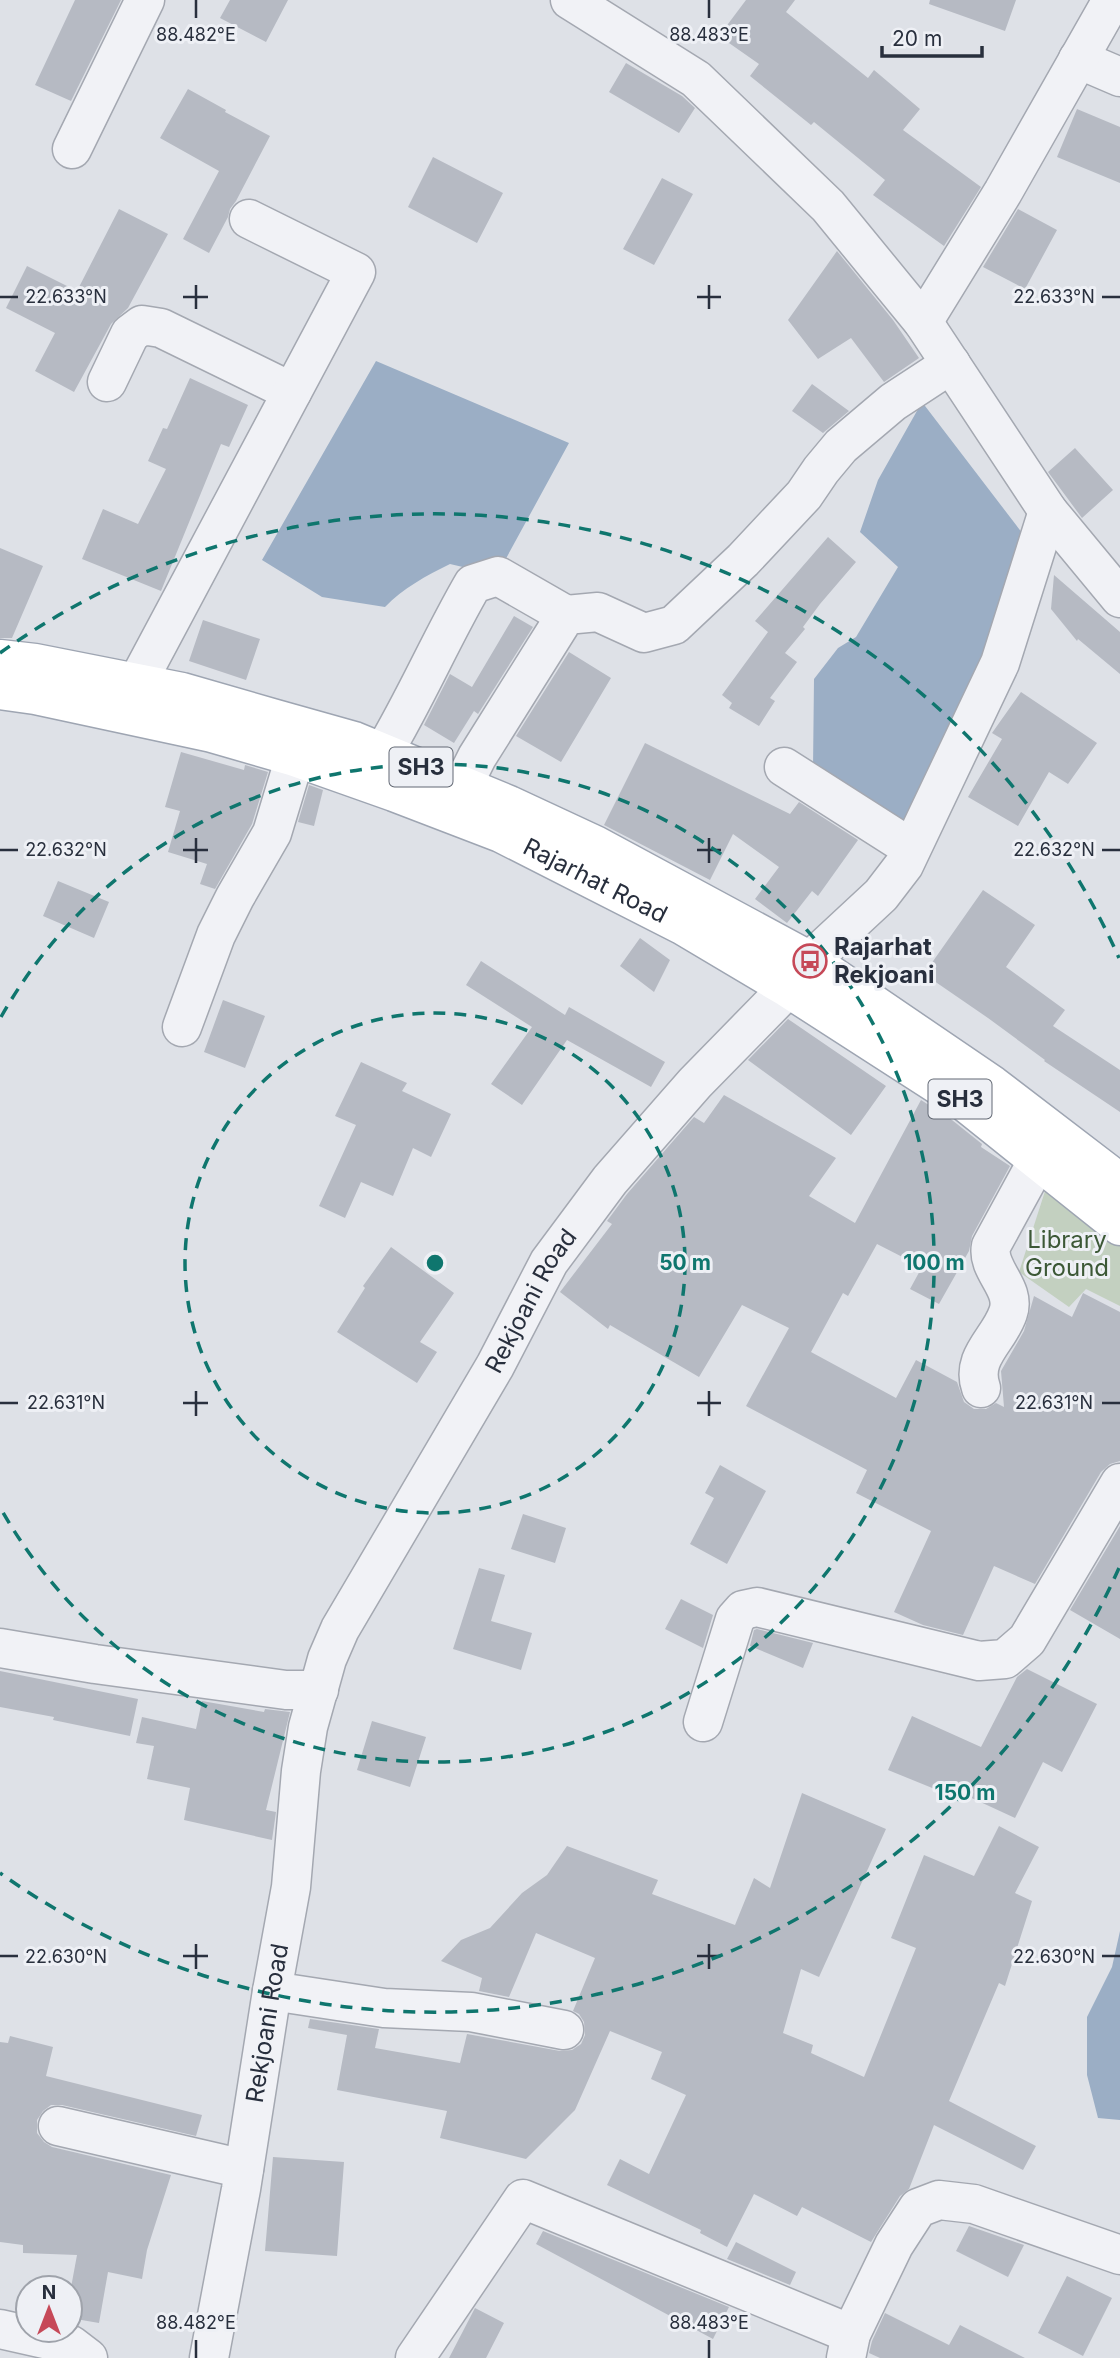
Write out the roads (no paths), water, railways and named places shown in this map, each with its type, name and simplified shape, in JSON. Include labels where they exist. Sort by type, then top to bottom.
[{"type":"main road","name":"Rajarhat Road","points":[[0,659],[35,663],[182,692],[354,741],[463,785],[596,845],[799,974],[992,1085],[1120,1183]]},
{"type":"main road","name":"Rajarhat Road","points":[[0,690],[172,724],[295,757],[394,792],[500,833],[682,925],[799,974],[1120,1226]]},
{"type":"street","points":[[72,149],[145,0]]},
{"type":"street","points":[[570,0],[696,79],[828,206],[923,321],[1048,511],[1120,598]]},
{"type":"street","points":[[923,321],[1003,192],[1112,0]]},
{"type":"street","points":[[1078,59],[1120,77]]},
{"type":"street","points":[[137,683],[356,272],[249,219]]},
{"type":"street","points":[[107,382],[130,334],[142,325],[161,328],[292,392]]},
{"type":"street","points":[[383,753],[473,584],[498,576],[566,615],[598,612],[644,633],[674,625],[743,561],[804,495],[841,446],[893,402],[951,364]]},
{"type":"street","name":"Rekjoani Road","points":[[209,2358],[244,2169],[290,1887],[301,1771],[309,1727],[327,1659],[340,1629],[495,1366],[549,1262],[610,1180],[695,1083],[799,974],[881,895],[904,865],[1000,663],[1048,511]]},
{"type":"street","points":[[463,785],[477,757],[566,615]]},
{"type":"street","points":[[182,1027],[216,935],[234,897],[272,833],[295,757]]},
{"type":"street","points":[[784,767],[911,848]]},
{"type":"street","points":[[981,1388],[978,1368],[985,1350],[1008,1314],[1009,1304],[1009,1296],[992,1264],[989,1254],[991,1246],[1038,1160]]},
{"type":"street","points":[[703,1722],[735,1619],[743,1610],[757,1607],[979,1661],[1005,1659],[1027,1640],[1120,1483]]},
{"type":"street","points":[[0,1648],[273,1689],[319,1690]]},
{"type":"street","points":[[272,1991],[384,2008],[471,2012],[564,2030]]},
{"type":"street","points":[[58,2126],[244,2169]]},
{"type":"street","points":[[415,2358],[523,2199],[849,2346],[894,2245],[918,2207],[939,2200],[974,2204],[1120,2255]]},
{"type":"street","points":[[0,2329],[71,2345],[88,2358]]},
{"type":"water","points":[[376,361],[569,443],[497,575],[450,564],[407,588],[385,607],[322,597],[262,560]]},
{"type":"water","points":[[922,402],[1026,538],[1020,577],[906,831],[813,769],[814,679],[838,648],[856,637],[898,567],[860,532],[878,480]]},
{"type":"water","points":[[1120,1931],[1120,2120],[1098,2118],[1087,2075],[1087,2017],[1112,1967]]},
{"type":"place","name":"Rajarhat Rekjoani","points":[[810,961]]},
{"type":"park label","name":"Library Ground","points":[[1067,1254]]}]
